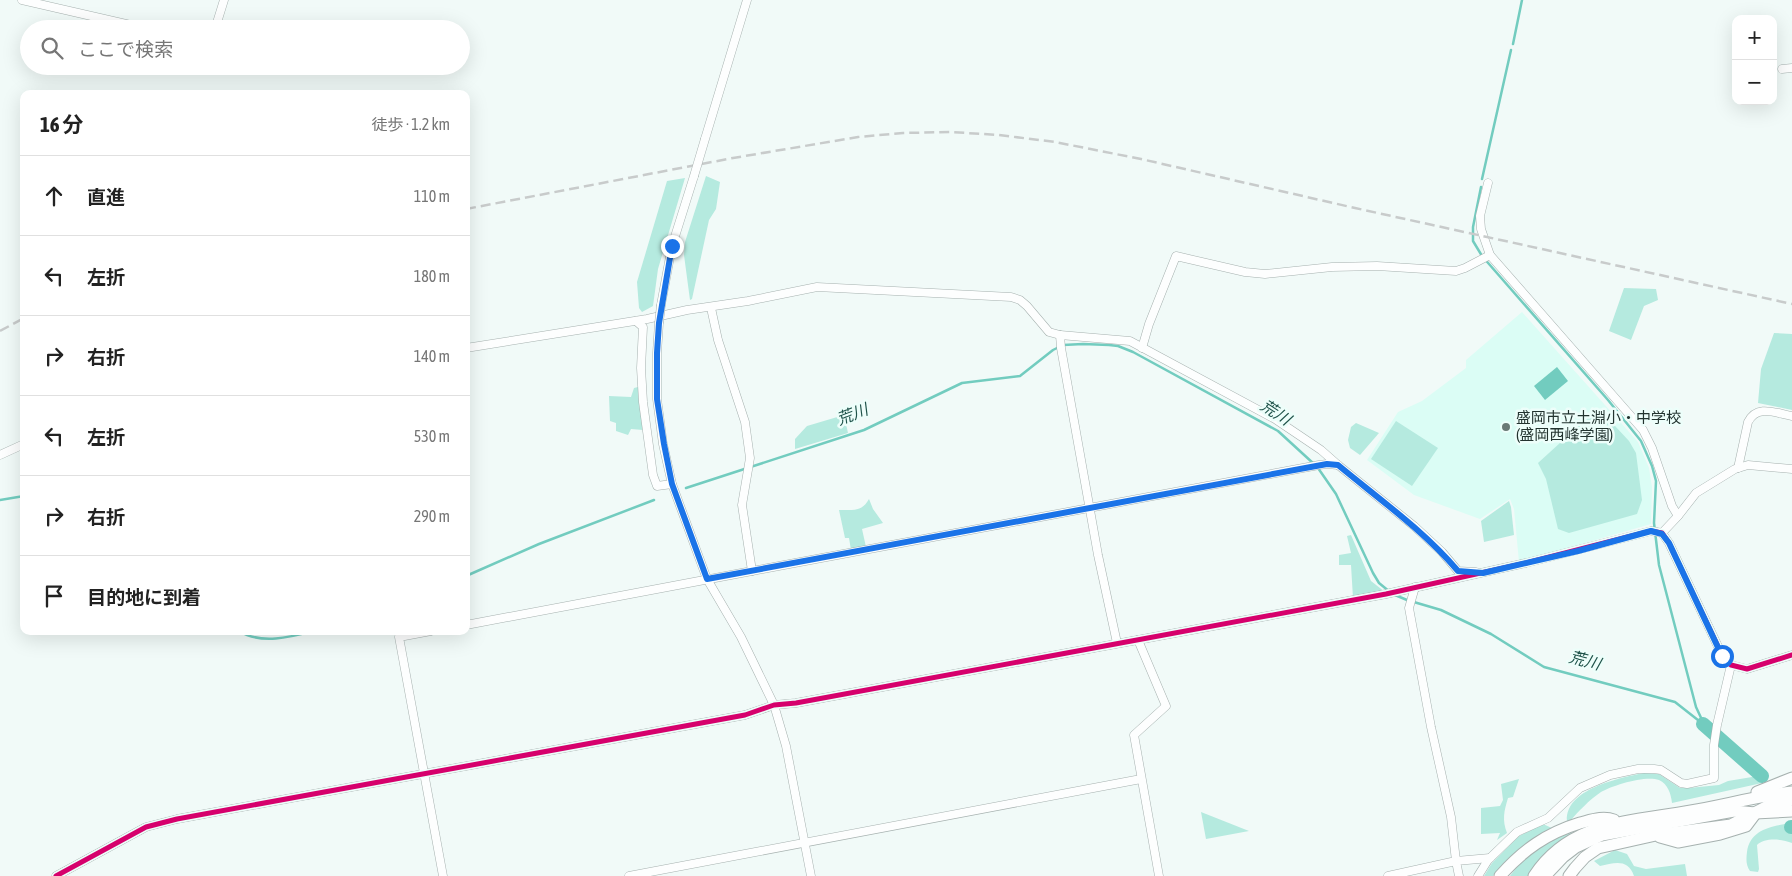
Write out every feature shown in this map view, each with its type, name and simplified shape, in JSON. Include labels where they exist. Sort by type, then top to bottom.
[{"type":"highway","points":[[1735,801],[1792,778]]},
{"type":"highway","points":[[1545,876],[1563,857],[1576,847],[1618,827],[1641,819],[1792,792]]},
{"type":"highway","points":[[1569,876],[1574,868],[1598,848],[1657,833],[1731,825],[1770,805],[1792,800]]},
{"type":"highway","points":[[1500,876],[1522,854],[1549,835],[1568,827],[1606,817],[1618,827],[1734,811],[1755,813],[1792,812]]},
{"type":"highway","points":[[1534,876],[1542,864],[1570,841],[1586,832],[1609,824],[1657,833],[1678,842],[1720,834],[1746,826],[1755,813]]},
{"type":"street","points":[[22,0],[109,20]]},
{"type":"street","points":[[218,20],[224,0]]},
{"type":"street","points":[[747,0],[672,246],[660,305],[657,399],[672,484],[707,579],[741,637],[774,705],[786,746],[811,876]]},
{"type":"street","points":[[1782,69],[1792,68]]},
{"type":"street","points":[[1488,183],[1480,216],[1481,229],[1490,255],[1636,420],[1652,448],[1665,489],[1678,516]]},
{"type":"street","points":[[1142,348],[1149,324],[1176,256],[1245,272],[1265,274],[1332,267],[1377,266],[1456,270],[1490,255]]},
{"type":"street","points":[[470,347],[636,321],[687,310],[711,308],[817,287],[997,296],[1020,300],[1060,342],[1089,508],[1117,644]]},
{"type":"street","points":[[711,308],[718,340],[744,422],[749,465],[742,505],[752,571]]},
{"type":"street","points":[[636,321],[643,327],[642,402],[653,475],[657,486],[672,484]]},
{"type":"street","points":[[1060,342],[1130,341],[1275,419],[1321,450],[1414,526],[1442,552],[1458,571],[1483,573]]},
{"type":"street","points":[[1738,468],[1748,422],[1756,411],[1792,416]]},
{"type":"street","points":[[0,456],[20,446]]},
{"type":"street","points":[[470,624],[1316,466],[1338,465]]},
{"type":"street","points":[[1661,533],[1678,516],[1696,493],[1738,468],[1748,465],[1792,470]]},
{"type":"street","points":[[56,876],[146,827],[177,819],[745,715],[774,705],[796,703],[1386,594],[1578,551],[1651,531],[1661,533],[1669,543],[1722,656],[1731,665],[1747,669],[1792,655]]},
{"type":"street","points":[[1416,587],[1409,608],[1431,727],[1451,817],[1458,876]]},
{"type":"street","points":[[413,635],[399,638],[443,876]]},
{"type":"street","points":[[1138,640],[1166,706],[1134,735],[1159,876]]},
{"type":"street","points":[[1478,876],[1490,858],[1517,832],[1548,818],[1580,788],[1610,775],[1638,769],[1654,769],[1661,770],[1682,783],[1711,779],[1715,775],[1714,745],[1717,725],[1731,665]]},
{"type":"street","points":[[629,876],[1141,779]]},
{"type":"street","points":[[1388,876],[1456,862],[1490,858]]},
{"type":"shaded area","points":[[706,176],[720,182],[716,209],[709,220],[692,299],[690,300],[684,255],[685,242]]},
{"type":"shaded area","points":[[685,178],[658,269],[653,306],[642,312],[639,308],[637,282],[667,181]]},
{"type":"shaded area","points":[[1624,288],[1656,289],[1658,300],[1644,306],[1631,340],[1609,331]]},
{"type":"shaded area","name":"盛岡市立土淵小・中学校 (盛岡西峰学園)","points":[[1522,312],[1638,442],[1649,468],[1652,487],[1651,524],[1519,562],[1514,509],[1510,499],[1480,519],[1414,495],[1367,460],[1398,412],[1422,401],[1466,368],[1466,360]]},
{"type":"shaded area","points":[[1774,333],[1792,334],[1792,410],[1758,403],[1761,369]]},
{"type":"shaded area","points":[[1557,367],[1568,381],[1545,400],[1534,386]]},
{"type":"shaded area","points":[[640,387],[639,400],[643,430],[631,429],[628,435],[616,431],[616,423],[610,421],[609,396],[631,397],[634,388]]},
{"type":"shaded area","points":[[1594,412],[1602,412],[1629,441],[1636,453],[1642,500],[1637,514],[1569,533],[1558,529],[1546,479],[1538,463]]},
{"type":"shaded area","points":[[844,415],[848,433],[795,449],[795,439],[807,426]]},
{"type":"shaded area","points":[[1396,421],[1438,448],[1412,486],[1371,459]]},
{"type":"shaded area","points":[[1356,423],[1379,433],[1360,455],[1350,448],[1348,440],[1351,427]]},
{"type":"shaded area","points":[[869,499],[873,509],[883,523],[862,529],[866,547],[851,550],[849,538],[845,538],[839,510],[860,508]]},
{"type":"shaded area","points":[[1509,501],[1514,535],[1484,542],[1481,521]]},
{"type":"shaded area","points":[[1351,535],[1371,581],[1385,592],[1353,598],[1351,565],[1339,565],[1339,555],[1351,553],[1347,536]]},
{"type":"shaded area","points":[[1644,773],[1659,774],[1680,788],[1719,785],[1728,781],[1758,776],[1762,783],[1672,803],[1669,790],[1665,784],[1653,779],[1638,780],[1613,786],[1601,792],[1588,802],[1569,822],[1567,821],[1569,810],[1584,793],[1608,782]]},
{"type":"shaded area","points":[[1519,779],[1513,797],[1508,798],[1505,807],[1504,820],[1507,833],[1497,840],[1500,833],[1481,834],[1481,808],[1500,806],[1503,800],[1501,784]]},
{"type":"shaded area","points":[[1201,812],[1249,831],[1206,839]]},
{"type":"shaded area","points":[[1792,823],[1792,843],[1783,840],[1760,842],[1757,845],[1758,872],[1750,871],[1746,860],[1752,838],[1770,827]]},
{"type":"shaded area","points":[[1543,824],[1554,829],[1520,849],[1505,861],[1493,876],[1484,876],[1492,863],[1519,836]]},
{"type":"shaded area","points":[[1583,829],[1552,849],[1540,860],[1528,876],[1510,876],[1526,858],[1542,845],[1560,836]]},
{"type":"shaded area","points":[[1615,850],[1627,854],[1634,866],[1646,869],[1685,864],[1687,876],[1634,876],[1628,866],[1624,864],[1615,863],[1600,866],[1594,861]]},
{"type":"waterway","points":[[1513,44],[1522,0]]},
{"type":"waterway","points":[[1482,179],[1511,50]]},
{"type":"waterway","points":[[1481,187],[1473,227],[1473,241],[1482,256],[1608,400],[1641,441],[1652,466],[1656,481],[1654,523],[1659,565],[1696,707],[1703,722]]},
{"type":"waterway","name":"荒川","points":[[686,488],[864,430],[962,383],[1020,376],[1053,350],[1063,345],[1083,344],[1118,346],[1133,352],[1278,431],[1314,464]]},
{"type":"waterway","name":"荒川","points":[[1318,468],[1336,494],[1373,573],[1379,583],[1390,592]]},
{"type":"waterway","name":"荒川","points":[[0,500],[20,497]]},
{"type":"waterway","name":"荒川","points":[[470,574],[539,544],[654,500]]},
{"type":"waterway","name":"荒川","points":[[1395,595],[1441,610],[1491,634],[1544,667],[1675,702],[1703,724]]},
{"type":"waterway","name":"荒川","points":[[248,635],[266,639],[295,635]]},
{"type":"waterway","name":"荒川","points":[[1703,724],[1762,776]]},
{"type":"railway","points":[[470,208],[733,158],[858,137],[903,133],[950,132],[999,135],[1055,142],[1141,159],[1792,304]]},
{"type":"railway","points":[[0,331],[20,320]]},
{"type":"cycle path","points":[[56,876],[146,827],[177,819],[745,715],[774,705],[796,703],[1386,594],[1526,563],[1651,531],[1662,533],[1669,543],[1722,655],[1731,665],[1747,669],[1792,655]]},
{"type":"place","name":"盛岡市立土淵小・中学校 (盛岡西峰学園)","points":[[1506,427]]},
{"type":"route","points":[[672,246],[660,305],[657,399],[672,484],[707,579],[1327,464],[1338,465],[1414,526],[1442,552],[1458,571],[1483,573],[1578,551],[1651,531],[1662,534],[1669,543],[1722,656]]}]
